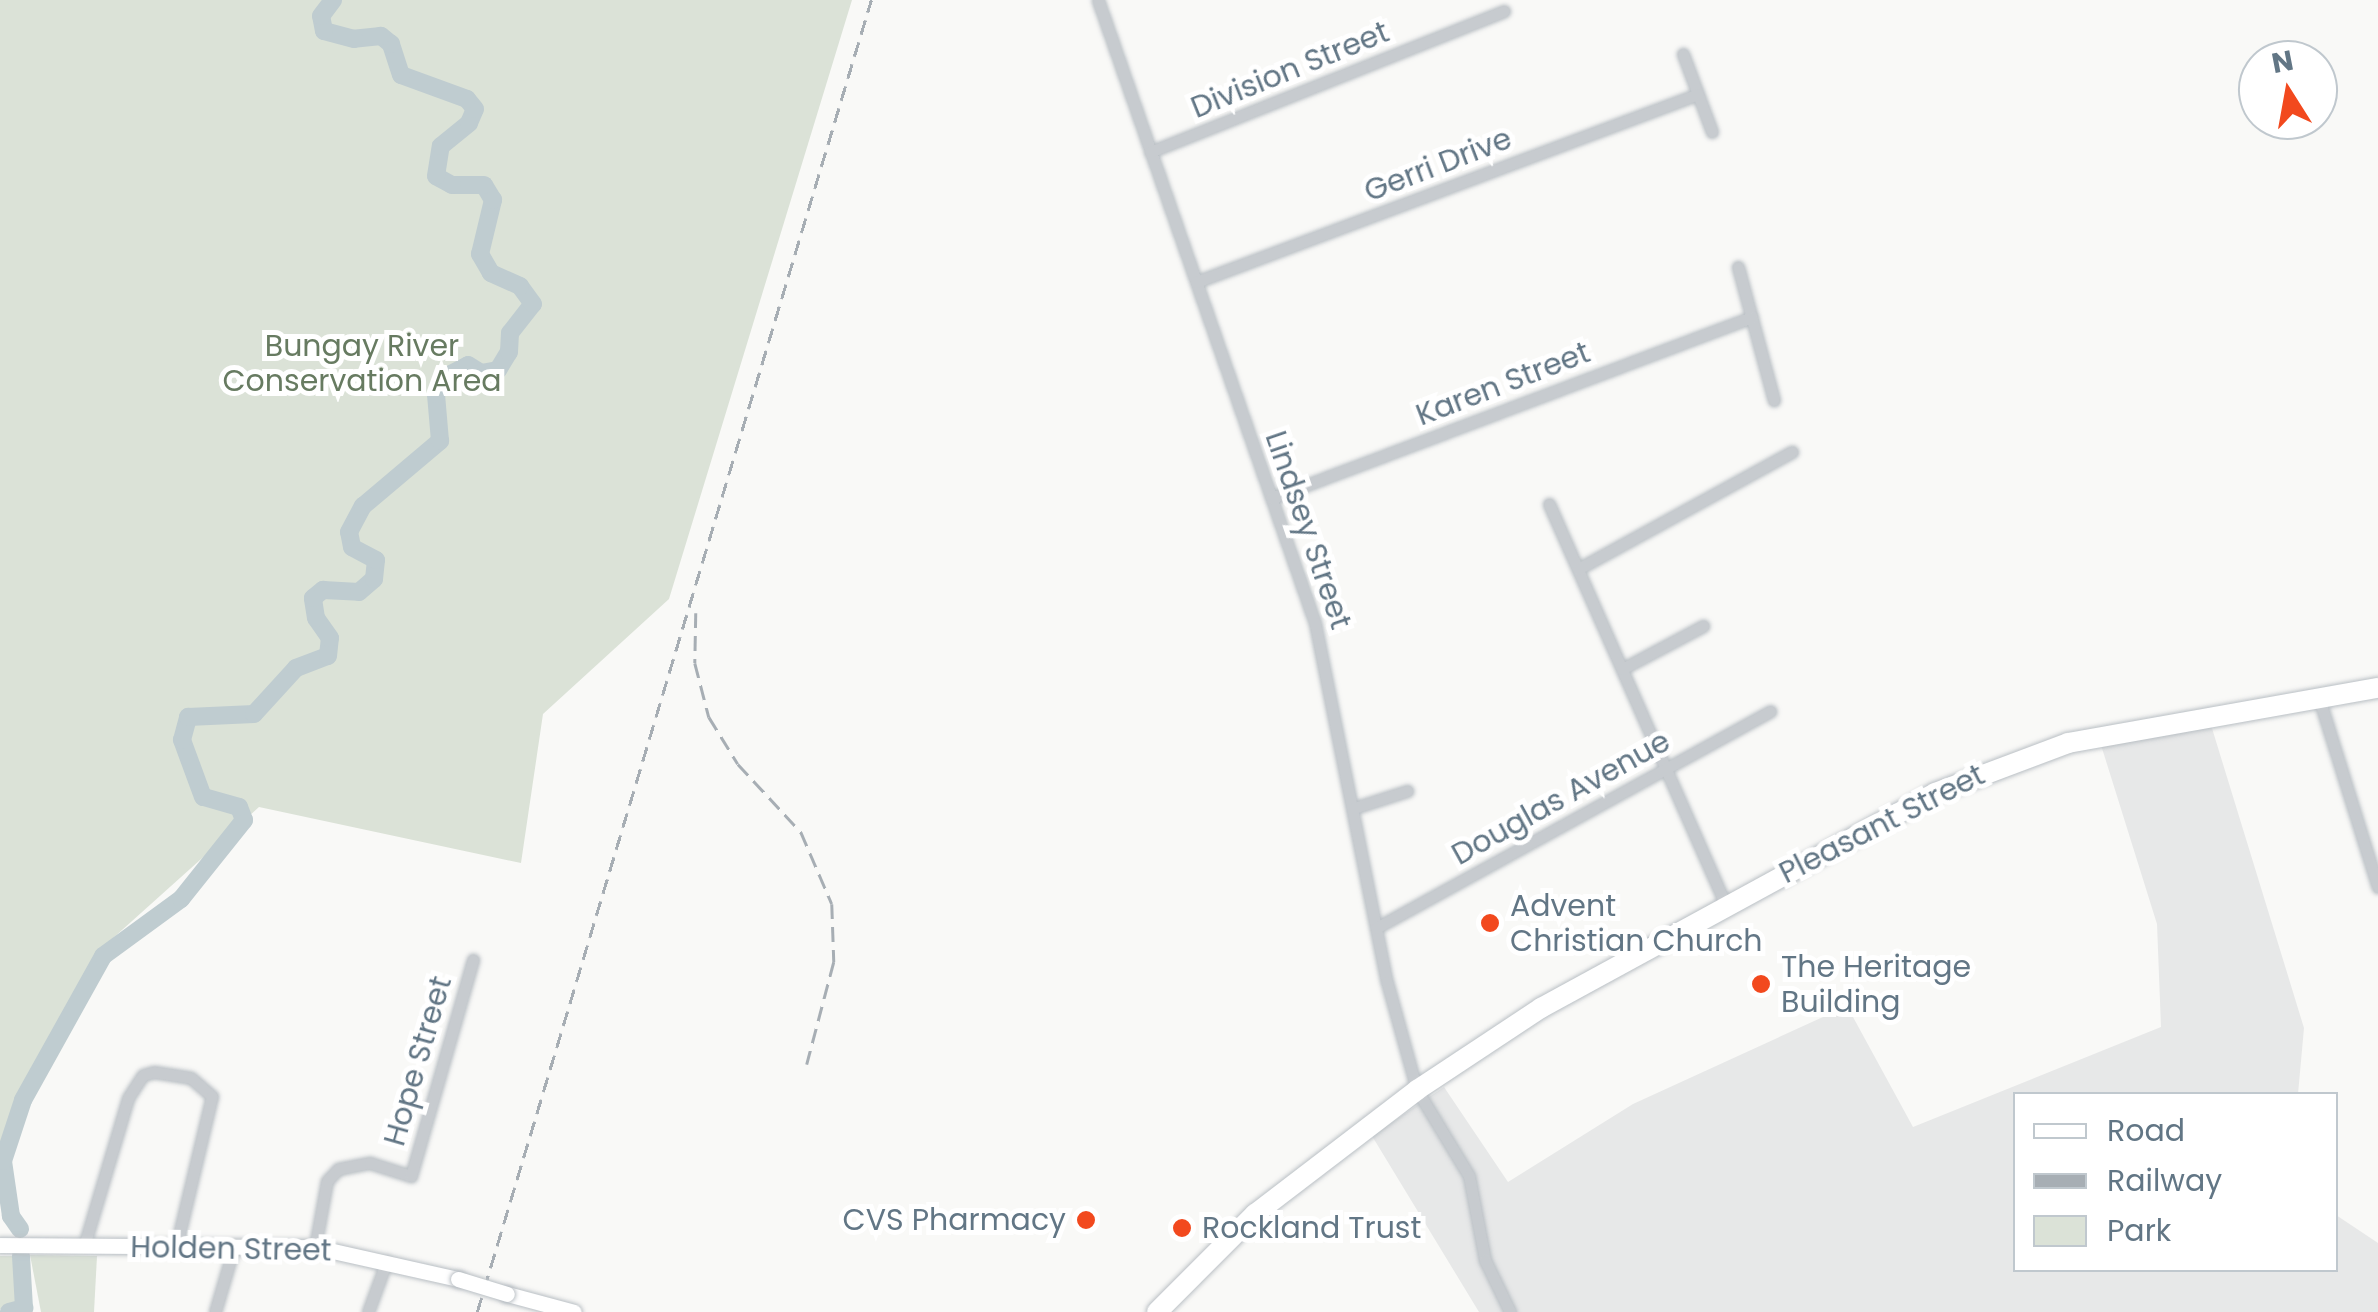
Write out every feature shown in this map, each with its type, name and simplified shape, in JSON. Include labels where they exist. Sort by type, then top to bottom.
[{"type":"highway","name":"Pleasant Street","points":[[1157,1312],[1255,1214],[1417,1090],[1541,1008],[1935,793],[2029,754],[2127,730],[2378,688]]},
{"type":"main road","name":"Holden Street","points":[[0,1245],[316,1247],[387,1260],[574,1312]]},
{"type":"street","name":"Lindsey Street","points":[[1098,0],[1315,623],[1376,928],[1417,1090],[1469,1176],[1485,1260],[1510,1312]]},
{"type":"street","name":"Division Street","points":[[1150,152],[1504,12]]},
{"type":"street","points":[[1683,54],[1712,132]]},
{"type":"street","name":"Gerri Drive","points":[[1196,282],[1698,94]]},
{"type":"street","points":[[1738,268],[1774,400]]},
{"type":"street","name":"Karen Street","points":[[1272,498],[1752,317]]},
{"type":"street","points":[[1578,569],[1792,452]]},
{"type":"street","points":[[1549,504],[1726,906]]},
{"type":"street","points":[[1622,669],[1704,626]]},
{"type":"street","points":[[2318,698],[2378,886]]},
{"type":"street","name":"Douglas Avenue","points":[[1376,928],[1770,711]]},
{"type":"street","points":[[1354,808],[1408,791]]},
{"type":"street","name":"Hope Street","points":[[316,1247],[327,1181],[338,1169],[370,1163],[411,1176],[473,960]]},
{"type":"street","points":[[84,1246],[128,1098],[143,1075],[154,1072],[191,1078],[212,1096],[176,1246]]},
{"type":"street","points":[[215,1312],[234,1247]]},
{"type":"street","points":[[368,1312],[387,1260]]},
{"type":"shaded area","points":[[2211,725],[2304,1028],[2298,1092],[2013,1092],[2013,1272],[2338,1272],[2338,1216],[2378,1243],[2378,1312],[1479,1312],[1372,1136],[1444,1087],[1508,1182],[1633,1104],[1847,1006],[1913,1127],[2161,1027],[2157,924],[2101,745]]},
{"type":"green space","name":"Bungay River Conservation Area","points":[[0,0],[852,0],[669,599],[543,714],[521,863],[259,807],[112,939],[0,1145]]},
{"type":"green space","points":[[30,1255],[97,1256],[94,1312],[41,1312]]},
{"type":"green space","points":[[0,1256],[21,1256],[24,1308],[0,1309]]},
{"type":"waterway","points":[[20,1229],[11,1216],[3,1161],[23,1100],[103,956],[181,899],[244,820],[239,807],[203,797],[182,740],[188,717],[254,714],[296,668],[328,656],[330,638],[316,618],[313,598],[323,590],[359,592],[374,579],[376,560],[352,547],[349,532],[363,506],[440,441],[436,394],[443,378],[468,365],[481,373],[498,370],[509,352],[510,333],[533,304],[520,286],[491,273],[480,254],[493,200],[484,185],[452,185],[436,176],[441,146],[469,123],[475,109],[467,99],[401,75],[391,44],[381,36],[354,39],[324,31],[321,16],[333,0]]},
{"type":"waterway","points":[[9,1312],[24,1308],[21,1256]]},
{"type":"railway","points":[[477,1312],[871,0]]},
{"type":"railway","points":[[696,613],[695,663],[709,717],[738,764],[801,832],[832,904],[834,962],[807,1064]]},
{"type":"place","name":"Advent Christian Church","points":[[1490,923]]},
{"type":"place","name":"The Heritage Building","points":[[1761,984]]},
{"type":"place","name":"CVS Pharmacy","points":[[1086,1220]]},
{"type":"place","name":"Rockland Trust","points":[[1182,1228]]}]
